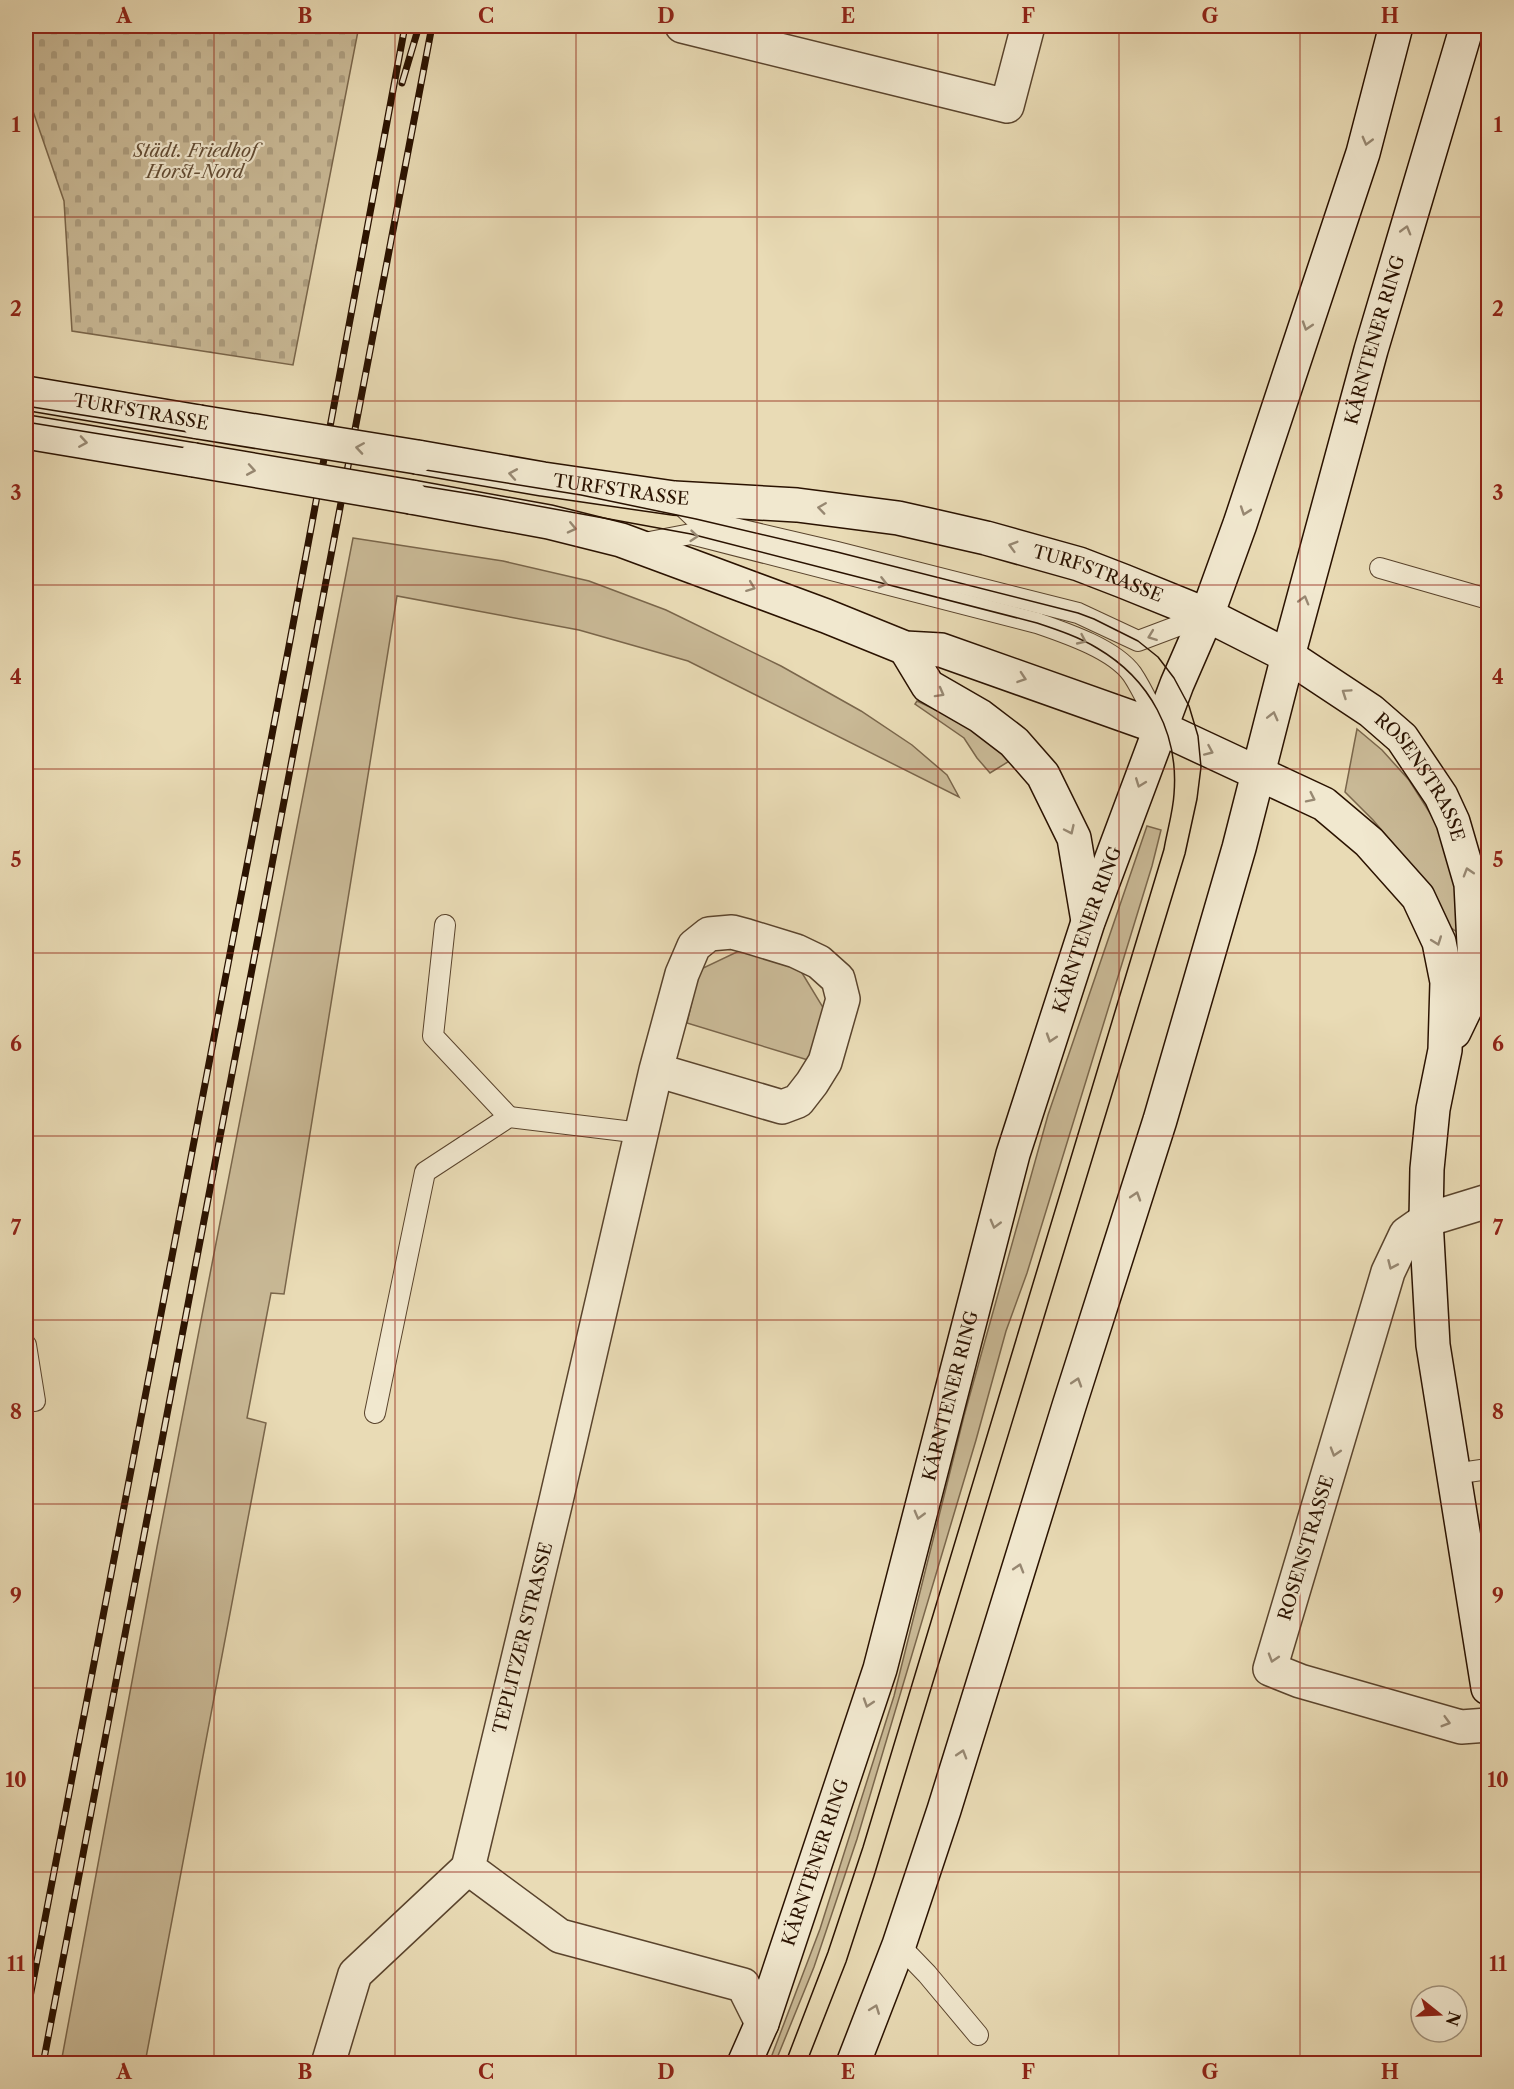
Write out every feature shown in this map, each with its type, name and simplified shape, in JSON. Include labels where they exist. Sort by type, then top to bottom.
[{"type":"main road","points":[[682,26],[1007,106],[1028,26]]},
{"type":"main road","name":"KÄRNTENER RING","points":[[744,2064],[762,2023],[879,1669],[1013,1154],[1088,922],[1177,684],[1207,615],[1273,429],[1363,153],[1396,26]]},
{"type":"main road","name":"KÄRNTENER RING","points":[[860,2062],[948,1800],[1072,1395],[1160,1120],[1239,849],[1288,656],[1374,339],[1467,26]]},
{"type":"main road","name":"TURFSTRASSE","points":[[26,393],[543,479],[674,498],[797,505],[898,519],[986,538],[1078,564],[1207,615]]},
{"type":"main road","points":[[26,432],[549,522],[637,545],[905,648],[941,650],[1161,728],[1258,772]]},
{"type":"main road","points":[[1207,615],[1288,656]]},
{"type":"main road","points":[[905,648],[928,686],[980,716],[1014,742],[1043,775],[1074,838],[1088,922]]},
{"type":"main road","name":"ROSENSTRASSE","points":[[1288,656],[1371,711],[1402,738],[1441,796],[1453,822],[1471,884],[1482,960],[1467,1005],[1445,1050]]},
{"type":"main road","name":"ROSENSTRASSE","points":[[1258,772],[1324,804],[1370,842],[1418,897],[1439,942],[1447,982],[1445,1050],[1433,1109],[1427,1169],[1426,1220],[1433,1345],[1488,1688]]},
{"type":"main road","name":"TEPLITZER STRASSE","points":[[468,1868],[656,1070],[682,974],[694,946],[709,934],[732,932],[796,951],[819,962],[838,979],[843,999],[825,1062],[798,1101],[782,1107],[656,1070]]},
{"type":"main road","points":[[1426,1220],[1488,1201]]},
{"type":"main road","name":"ROSENSTRASSE","points":[[1426,1220],[1406,1234],[1388,1272],[1270,1668],[1300,1681],[1461,1726],[1488,1725]]},
{"type":"main road","points":[[328,2064],[355,1974],[468,1868],[560,1936],[743,1985],[762,2023]]},
{"type":"lane","points":[[674,498],[696,519],[1078,613],[1138,641],[1207,615]]},
{"type":"lane","points":[[637,545],[691,534],[1038,623],[1096,647],[1131,673],[1161,728]]},
{"type":"lane","points":[[1380,568],[1488,599]]},
{"type":"lane","points":[[445,925],[433,1036],[509,1118]]},
{"type":"lane","points":[[375,1413],[425,1172],[509,1118],[641,1133]]},
{"type":"lane","points":[[26,1345],[35,1401]]},
{"type":"lane","points":[[1454,1474],[1488,1468]]},
{"type":"lane","points":[[899,1945],[927,1974],[978,2035]]},
{"type":"green space","name":"Städt. Friedhof Horst-Nord","points":[[26,26],[359,26],[293,365],[72,331],[64,201],[26,91]]},
{"type":"green space","points":[[353,538],[503,561],[589,581],[666,610],[781,666],[861,711],[912,745],[947,775],[959,797],[688,661],[579,630],[397,596],[284,1294],[271,1293],[247,1418],[266,1423],[145,2063],[61,2063],[157,1547]]},
{"type":"green space","points":[[917,701],[974,728],[1011,760],[990,773],[964,738],[915,704]]},
{"type":"green space","points":[[1357,729],[1382,750],[1409,780],[1435,821],[1456,875],[1457,932],[1450,927],[1419,874],[1373,820],[1345,792]]},
{"type":"green space","points":[[1147,826],[1161,830],[1152,866],[1027,1273],[1006,1331],[976,1440],[857,1839],[814,1967],[775,2063],[769,2063],[820,1929],[894,1696],[964,1416],[1048,1115]]},
{"type":"green space","points":[[741,950],[799,968],[824,1009],[808,1060],[687,1023],[699,970]]},
{"type":"tram line","points":[[26,406],[581,495],[837,552],[1078,613],[1138,641],[1158,657],[1174,678],[1189,706],[1198,736],[1201,767],[1197,799],[1185,854],[874,1876],[846,1962],[806,2064]]},
{"type":"tram line","points":[[26,422],[478,495],[691,534],[1037,623],[1076,637],[1116,661],[1146,692],[1166,729],[1172,750],[1174,771],[1173,801],[1164,849],[863,1847],[828,1952],[785,2064]]},
{"type":"railway","points":[[26,2018],[289,646],[405,26]]},
{"type":"railway","points":[[402,83],[419,26]]},
{"type":"railway","points":[[43,2064],[432,26]]}]
